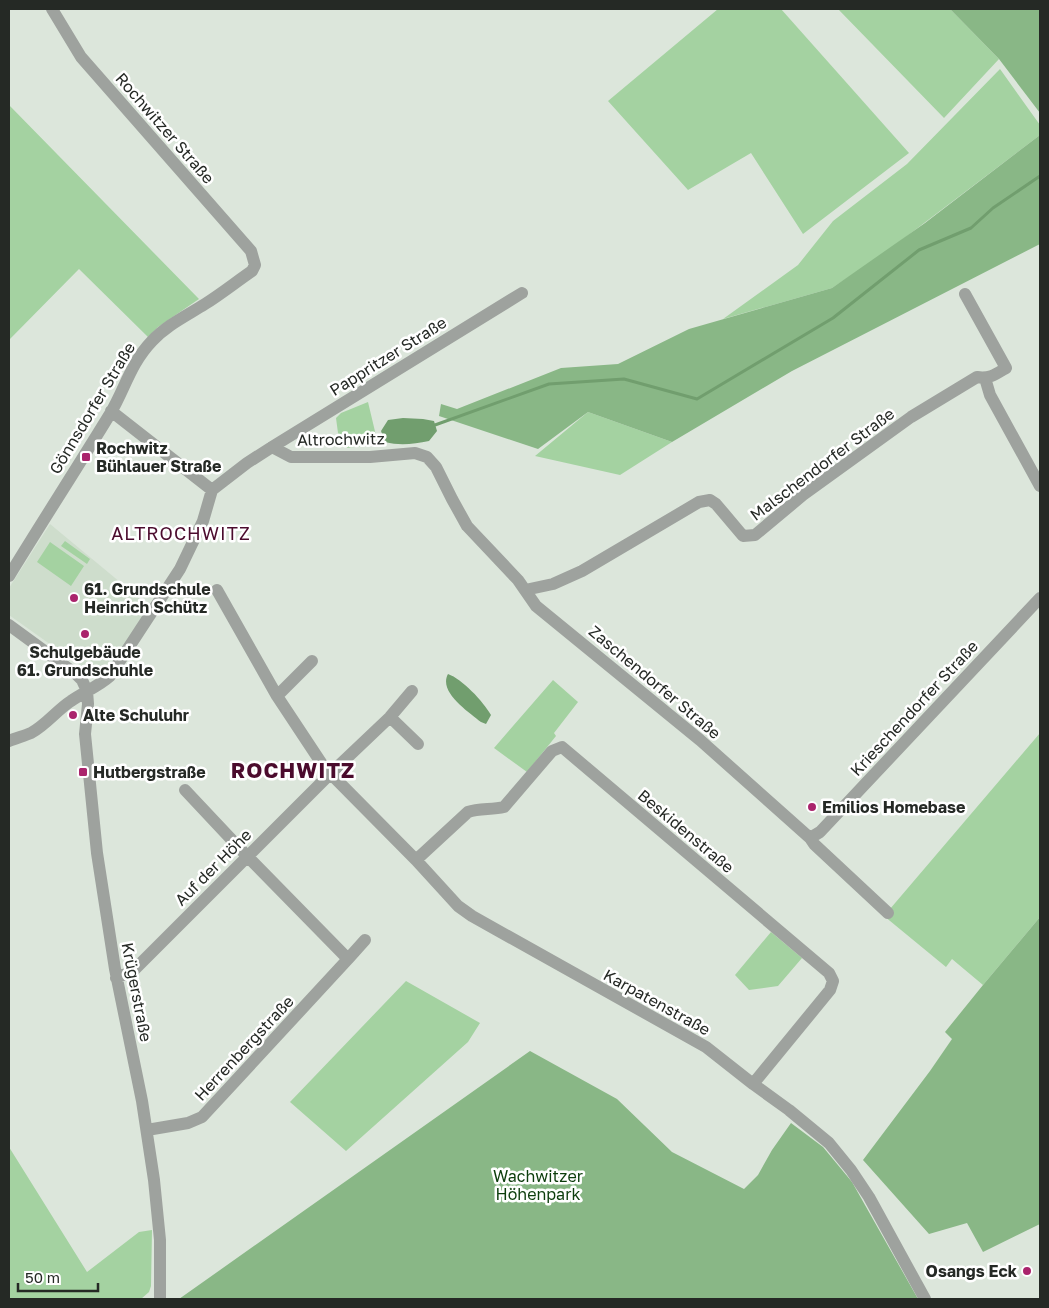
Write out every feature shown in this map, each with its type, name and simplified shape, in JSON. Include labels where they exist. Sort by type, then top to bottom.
[{"type":"street","name":"Rochwitzer Straße","points":[[52,9],[81,57],[251,251],[255,265]]},
{"type":"street","name":"Gönnsdorfer Straße","points":[[9,576],[111,412],[130,371],[151,342],[175,322],[252,272],[255,265]]},
{"type":"street","name":"Pappritzer Straße","points":[[272,447],[522,293]]},
{"type":"street","points":[[965,294],[1006,368],[991,377],[985,378],[990,395],[1040,486]]},
{"type":"street","name":"Malschendorfer Straße","points":[[526,590],[553,584],[582,572],[700,502],[710,500],[716,504],[743,536],[755,535],[803,495],[911,417],[977,377],[985,378]]},
{"type":"street","points":[[111,412],[212,490]]},
{"type":"street","points":[[9,741],[31,733],[61,708],[104,682],[110,676],[180,569],[203,521],[212,490],[247,463],[272,447]]},
{"type":"street","name":"Altrochwitz","points":[[272,447],[291,457],[370,457],[415,453],[427,457]]},
{"type":"street","name":"Zaschendorfer Straße","points":[[427,457],[436,467],[467,526],[518,580],[536,606],[700,740],[810,838],[814,844],[888,913]]},
{"type":"street","name":"Karpatenstraße","points":[[217,590],[276,696],[324,767],[416,860],[458,906],[472,916],[706,1047],[829,1143],[851,1170],[869,1197],[925,1299]]},
{"type":"street","name":"Krieschendorfer Straße","points":[[810,838],[820,832],[1040,598]]},
{"type":"street","points":[[9,625],[76,674],[82,680],[87,691]]},
{"type":"street","points":[[276,696],[312,660]]},
{"type":"street","name":"Krügerstraße","points":[[87,691],[86,734],[97,853],[116,978],[147,1130],[158,1208],[160,1299]]},
{"type":"street","points":[[330,774],[390,717],[412,691]]},
{"type":"street","points":[[390,717],[418,744]]},
{"type":"street","name":"Beskidenstraße","points":[[416,860],[468,812],[474,810],[494,810],[504,807],[552,751],[562,747],[829,973],[833,981],[830,990],[753,1084]]},
{"type":"street","name":"Auf der Höhe","points":[[116,978],[132,971],[330,774]]},
{"type":"street","points":[[185,790],[348,959]]},
{"type":"street","name":"Herrenbergstraße","points":[[147,1130],[188,1123],[202,1117],[365,940]]},
{"type":"shaded area","points":[[718,9],[781,9],[909,153],[803,234],[751,153],[688,190],[608,101]]},
{"type":"shaded area","points":[[838,9],[950,9],[999,59],[944,118]]},
{"type":"shaded area","points":[[1000,69],[1040,125],[1040,135],[882,255],[832,288],[723,319],[798,265],[833,221],[907,164]]},
{"type":"shaded area","points":[[9,105],[199,299],[158,327],[148,337],[79,269],[9,340]]},
{"type":"shaded area","points":[[368,402],[378,444],[347,448],[338,433],[336,418],[341,413]]},
{"type":"shaded area","points":[[588,412],[672,442],[620,475],[535,456]]},
{"type":"shaded area","points":[[403,418],[434,421],[437,431],[429,441],[407,444],[385,442],[381,431],[388,420]]},
{"type":"shaded area","name":"61. Grundschule Heinrich Schütz","points":[[50,524],[150,607],[108,672],[99,679],[9,615],[9,588]]},
{"type":"shaded area","points":[[65,541],[90,559],[87,564],[61,546]]},
{"type":"shaded area","points":[[50,542],[84,566],[71,586],[37,562]]},
{"type":"shaded area","points":[[448,674],[466,685],[483,703],[491,715],[486,724],[456,701],[447,688]]},
{"type":"shaded area","points":[[553,680],[578,702],[554,733],[556,736],[527,772],[494,748]]},
{"type":"shaded area","points":[[1040,733],[1040,917],[983,985],[952,959],[946,967],[884,916]]},
{"type":"shaded area","points":[[771,932],[802,958],[778,986],[749,990],[735,975]]},
{"type":"shaded area","points":[[406,981],[480,1023],[468,1042],[346,1151],[290,1102]]},
{"type":"shaded area","points":[[9,1147],[87,1272],[139,1232],[152,1230],[151,1286],[149,1292],[141,1299],[9,1299]]},
{"type":"green space","points":[[950,9],[1040,9],[1040,113],[999,59]]},
{"type":"green space","points":[[1040,135],[1040,244],[792,371],[672,442],[588,412],[538,449],[439,416],[441,404],[457,409],[561,368],[618,364],[689,329],[832,288],[925,223]]},
{"type":"green space","points":[[1040,917],[1040,1224],[983,1252],[967,1223],[929,1234],[863,1160],[952,1039],[945,1032]]},
{"type":"green space","name":"Wachwitzer Höhenpark","points":[[530,1051],[617,1099],[672,1152],[744,1189],[758,1175],[772,1150],[791,1123],[823,1147],[852,1182],[918,1299],[179,1299]]},
{"type":"waterway","points":[[435,425],[549,384],[624,379],[697,399],[833,318],[919,250],[971,228],[993,208],[1040,176]]},
{"type":"place","name":"Rochwitz Bühlauer Straße","points":[[86,457]]},
{"type":"place","name":"61. Grundschule Heinrich Schütz","points":[[74,598]]},
{"type":"place","name":"Schulgebäude 61. Grundschuhle","points":[[85,634]]},
{"type":"place","name":"Alte Schuluhr","points":[[73,715]]},
{"type":"place","name":"Hutbergstraße","points":[[83,772]]},
{"type":"place","name":"Emilios Homebase","points":[[812,807]]},
{"type":"place","name":"Osangs Eck","points":[[1027,1271]]},
{"type":"district","name":"ALTROCHWITZ","points":[[181,534]]},
{"type":"district","name":"ROCHWITZ","points":[[293,771]]}]
